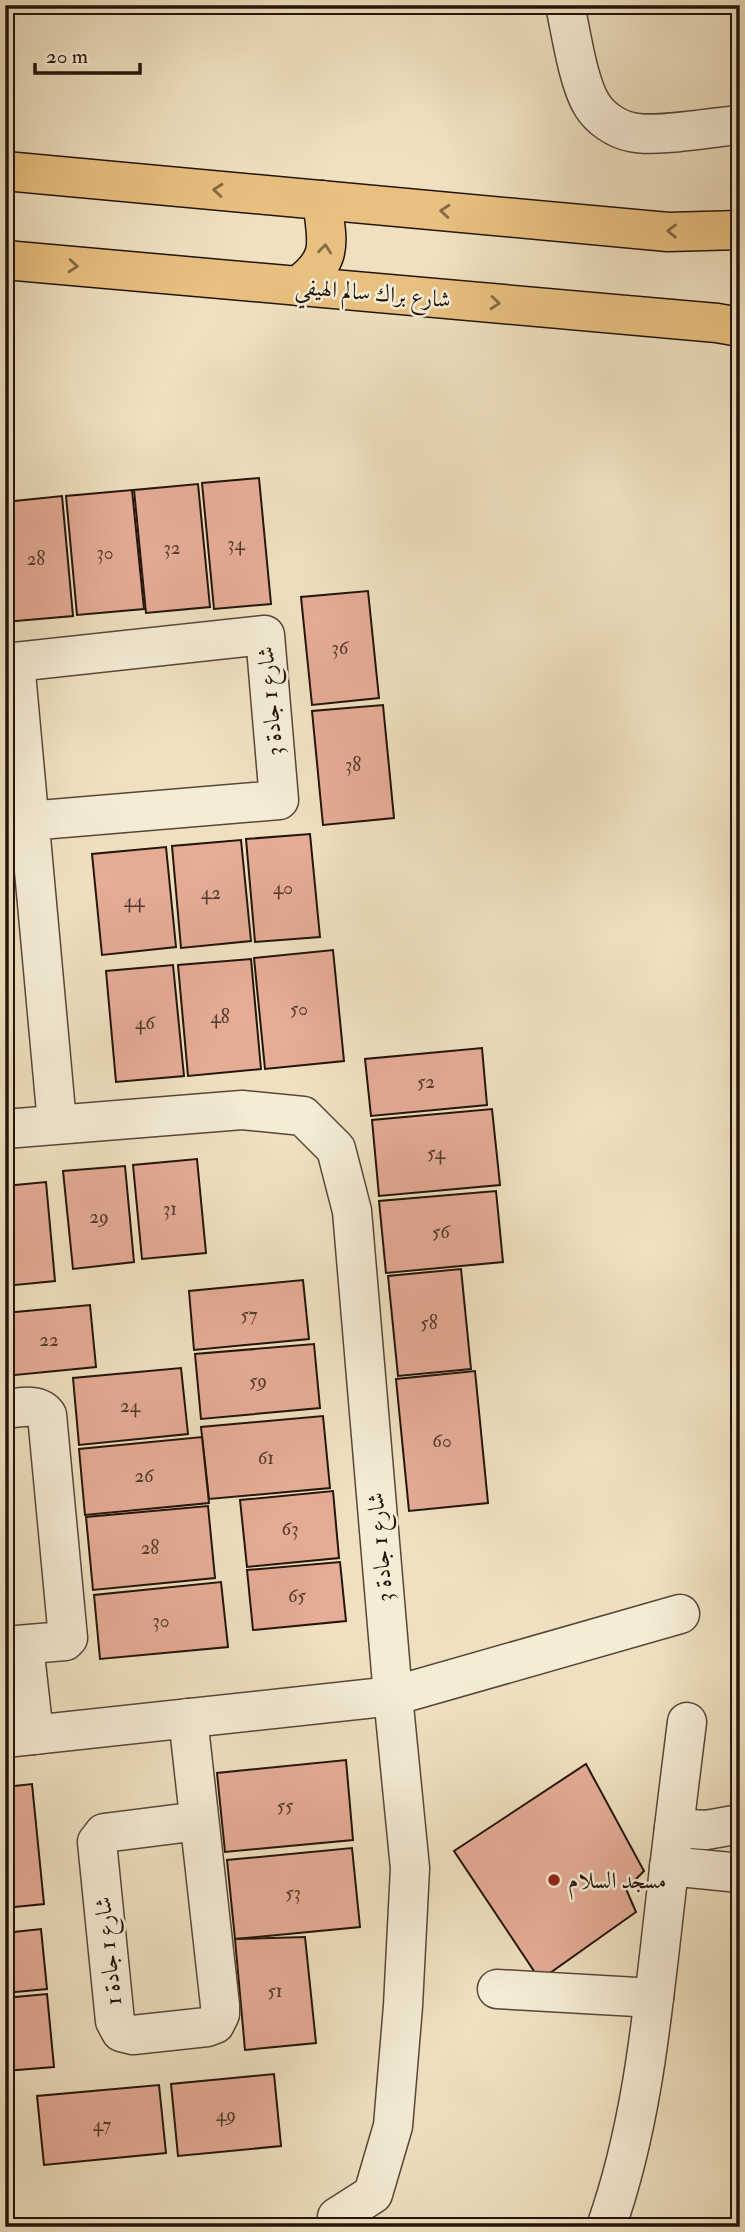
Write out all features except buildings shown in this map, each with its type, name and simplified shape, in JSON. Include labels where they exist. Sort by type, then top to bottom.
[{"type":"main road","points":[[5,171],[668,232],[740,230]]},
{"type":"main road","points":[[298,286],[315,273],[324,261],[326,238],[322,200]]},
{"type":"main road","name":"شارع براك سالم الهيفي","points":[[5,260],[740,327]]},
{"type":"street","points":[[565,5],[585,91],[592,106],[616,127],[647,134],[740,125]]},
{"type":"street","name":"شارع 1 جادة 3","points":[[28,821],[279,800],[265,635],[15,662],[28,821],[57,1123]]},
{"type":"street","name":"شارع 1 جادة 3","points":[[5,1129],[242,1110],[303,1116],[336,1149],[352,1211],[410,1868],[393,2126],[373,2194],[337,2217]]},
{"type":"street","points":[[5,1409],[37,1406],[47,1415],[68,1638],[65,1641],[15,1646],[20,1737],[393,1696],[680,1614]]},
{"type":"street","name":"شارع 1 جادة 1","points":[[188,1718],[220,2014],[215,2024],[207,2027],[133,2035],[121,2032],[115,2021],[97,1842],[104,1833],[199,1821]]},
{"type":"street","points":[[606,2227],[634,2124],[654,1998],[687,1721]]},
{"type":"street","points":[[674,1828],[706,1830],[740,1824]]},
{"type":"street","points":[[669,1866],[740,1873]]},
{"type":"street","points":[[498,1989],[654,1998]]},
{"type":"place","name":"مسجد السلام","points":[[554,1880]]}]
